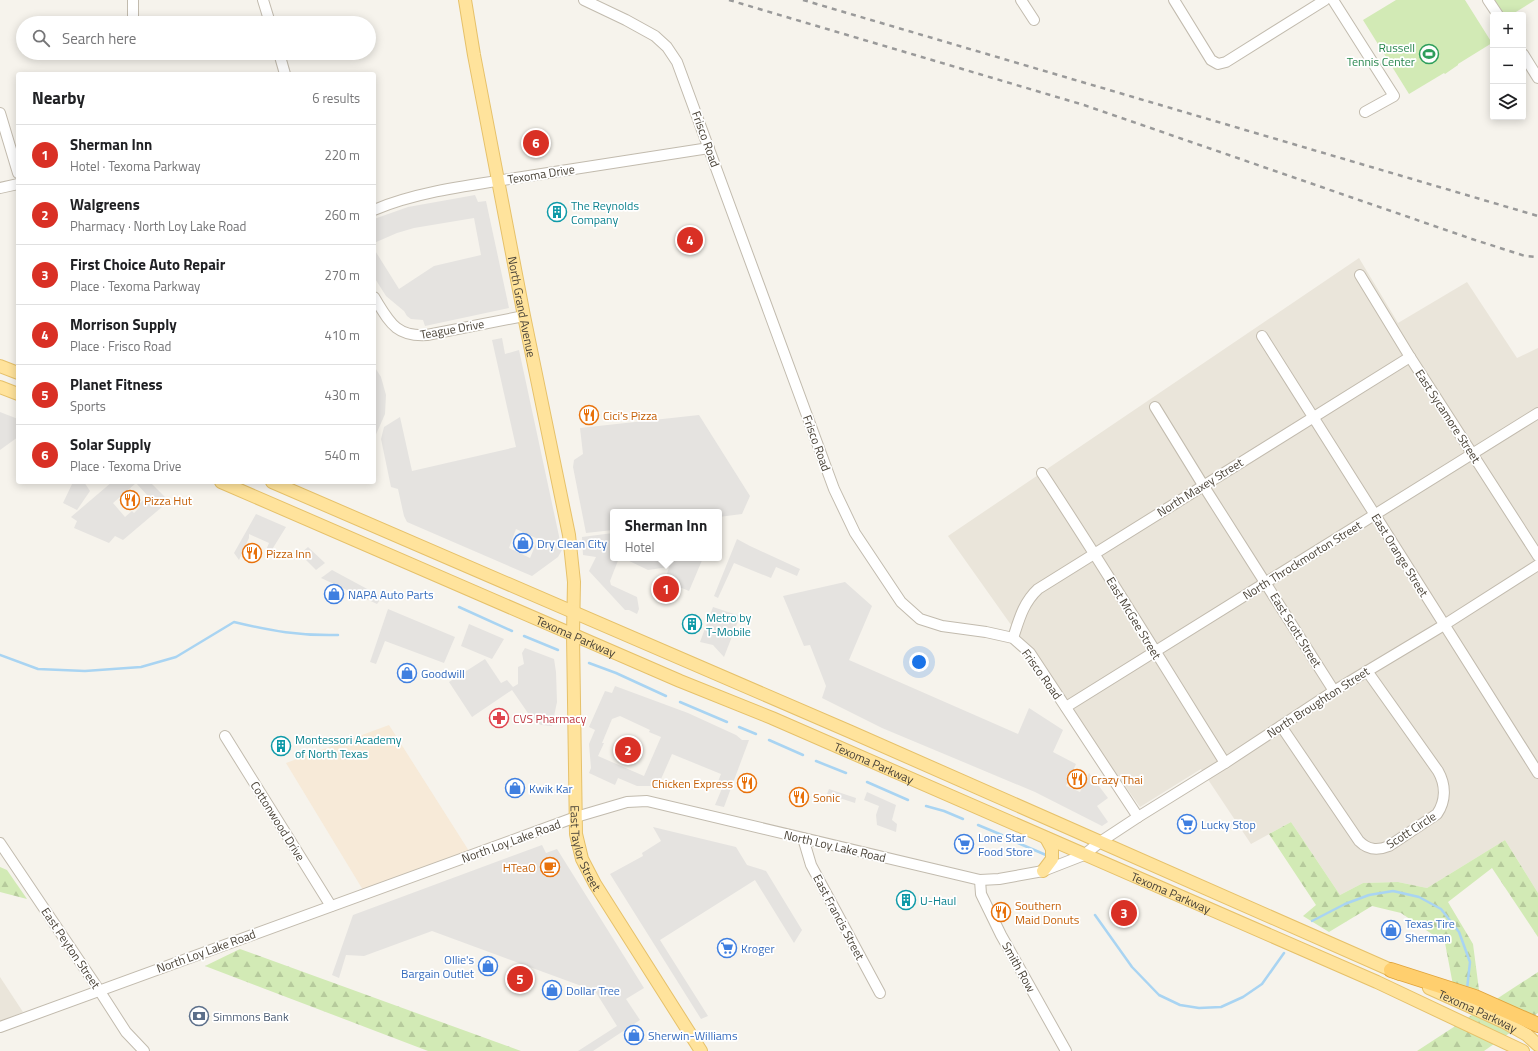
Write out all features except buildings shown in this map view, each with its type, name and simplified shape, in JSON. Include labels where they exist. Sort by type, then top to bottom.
[{"type":"highway","points":[[1391,970],[1475,997],[1538,1026]]},
{"type":"main road","name":"North Grand Avenue","points":[[465,0],[524,316],[569,535],[574,582],[575,613]]},
{"type":"main road","points":[[0,366],[16,372]]},
{"type":"main road","points":[[0,387],[16,393]]},
{"type":"main road","name":"Texoma Parkway","points":[[226,484],[573,635],[772,718],[1084,855],[1324,958],[1523,1051]]},
{"type":"main road","name":"Texoma Parkway","points":[[277,484],[851,732],[1391,970],[1504,1022],[1527,1035],[1538,1045]]},
{"type":"main road","name":"East Taylor Street","points":[[575,613],[573,635],[576,834],[582,859],[595,884],[701,1051]]},
{"type":"main road","points":[[1042,871],[1052,859],[1052,849],[1046,838]]},
{"type":"main road","points":[[1324,958],[1337,947]]},
{"type":"street","points":[[133,0],[133,16]]},
{"type":"street","points":[[263,0],[268,16]]},
{"type":"street","name":"Frisco Road","points":[[584,0],[655,36],[667,47],[677,62],[834,490],[855,533],[901,602],[920,619],[942,626],[986,632],[1013,638],[1030,653],[1138,817]]},
{"type":"street","points":[[1021,0],[1034,20]]},
{"type":"street","points":[[1174,0],[1211,60],[1218,64],[1226,62],[1325,0]]},
{"type":"street","points":[[1333,0],[1394,96],[1365,112]]},
{"type":"street","points":[[1488,0],[1496,12]]},
{"type":"street","points":[[1526,59],[1538,78]]},
{"type":"street","points":[[281,60],[284,72]]},
{"type":"street","points":[[0,113],[16,166]]},
{"type":"street","name":"Texoma Drive","points":[[376,209],[400,200],[417,196],[498,181],[709,148]]},
{"type":"street","points":[[0,188],[16,184]]},
{"type":"street","name":"East Sycamore Street","points":[[1360,275],[1410,357],[1538,556]]},
{"type":"street","name":"Teague Drive","points":[[376,300],[388,320],[395,327],[404,333],[414,336],[427,335],[524,316]]},
{"type":"street","name":"East Orange Street","points":[[1262,336],[1538,773]]},
{"type":"street","name":"North Maxey Street","points":[[1013,638],[1022,609],[1030,597],[1038,589],[1410,357]]},
{"type":"street","name":"East Scott Street","points":[[1155,407],[1334,691]]},
{"type":"street","name":"North Throckmorton Street","points":[[1066,707],[1538,413]]},
{"type":"street","name":"East McGee Street","points":[[1042,473],[1095,554],[1225,763]]},
{"type":"street","name":"North Broughton Street","points":[[1084,855],[1100,842],[1138,817],[1225,763],[1334,691],[1444,625],[1538,565]]},
{"type":"street","name":"Scott Circle","points":[[1281,726],[1359,841],[1365,847],[1374,849],[1382,849],[1389,846],[1437,814],[1445,797],[1438,771],[1367,671]]},
{"type":"street","name":"Cottonwood Drive","points":[[225,736],[331,906]]},
{"type":"street","name":"North Loy Lake Road","points":[[0,1027],[576,817],[627,802],[647,802],[980,880],[999,879],[1042,871],[1084,855]]},
{"type":"street","name":"East Francis Street","points":[[803,838],[811,865],[880,993]]},
{"type":"street","name":"East Peyton Street","points":[[0,843],[100,990],[126,1032],[144,1051]]},
{"type":"street","name":"Smith Row","points":[[980,880],[981,894],[1001,935],[1066,1051]]},
{"type":"shaded area","points":[[475,195],[478,202],[486,201],[509,308],[425,326],[423,320],[411,319],[386,296],[376,280],[376,252],[399,289],[434,266],[481,255],[474,218],[414,228],[397,233],[376,242],[376,218],[408,207]]},
{"type":"shaded area","points":[[1359,258],[1398,323],[1467,282],[1517,358],[1538,348],[1538,893],[1505,840],[1427,888],[1398,882],[1363,883],[1340,895],[1291,822],[1251,844],[1201,769],[1140,807],[948,536]]},
{"type":"shaded area","points":[[502,338],[505,354],[519,350],[562,550],[558,557],[532,576],[407,522],[404,516],[398,489],[391,487],[381,439],[384,427],[400,417],[412,471],[516,447],[492,340]],"holes":[[[516,529],[538,539],[530,558],[509,548]]]},
{"type":"shaded area","points":[[376,369],[381,377],[386,395],[385,414],[376,434]]},
{"type":"shaded area","points":[[0,412],[16,418],[16,438],[0,450]]},
{"type":"shaded area","points":[[699,415],[750,496],[742,514],[722,517],[722,509],[610,509],[610,530],[586,533],[573,467],[574,460],[583,454],[580,428]]},
{"type":"shaded area","points":[[72,484],[85,484],[90,491],[77,510],[63,503]]},
{"type":"shaded area","points":[[110,484],[135,484],[113,503],[125,517],[132,511],[134,513],[140,507],[138,505],[148,496],[137,484],[152,484],[169,501],[123,540],[115,536],[109,543],[74,528],[77,521],[71,517]]},
{"type":"shaded area","points":[[256,514],[286,527],[273,548],[266,550],[269,543],[249,534],[249,538],[239,560],[234,553]]},
{"type":"shaded area","points":[[610,533],[610,561],[618,561],[610,581],[611,585],[637,597],[639,609],[637,614],[629,610],[625,610],[589,571],[596,557],[583,555],[582,537]]},
{"type":"shaded area","points":[[737,539],[800,569],[797,576],[776,567],[771,578],[734,563],[718,598],[714,596]]},
{"type":"shaded area","points":[[308,547],[325,563],[316,570],[300,554]]},
{"type":"shaded area","points":[[629,561],[702,561],[689,591],[665,581],[669,567],[648,570]]},
{"type":"shaded area","points":[[332,570],[382,597],[377,604],[321,578]]},
{"type":"shaded area","points":[[845,582],[872,606],[849,660],[1018,734],[1029,708],[1063,730],[1053,752],[1076,764],[1066,786],[1080,792],[1089,773],[1108,798],[1097,806],[1108,822],[1102,826],[1035,792],[882,728],[822,698],[826,686],[810,645],[804,646],[783,596]]},
{"type":"shaded area","points":[[713,607],[740,616],[724,657],[713,645],[700,642]]},
{"type":"shaded area","points":[[388,609],[455,637],[444,663],[385,641],[376,664],[370,662]]},
{"type":"shaded area","points":[[469,624],[504,639],[492,659],[461,646]]},
{"type":"shaded area","points":[[525,648],[554,659],[557,702],[552,726],[541,725],[537,722],[537,719],[530,716],[512,690],[472,717],[449,682],[485,659],[501,683],[507,680],[513,687],[518,684],[518,667],[524,664],[522,653]]},
{"type":"shaded area","points":[[615,686],[688,713],[736,735],[742,740],[749,740],[724,807],[715,805],[723,786],[717,784],[721,774],[672,754],[658,786],[637,786],[618,778],[615,785],[589,773],[591,768],[589,744],[595,730],[589,727],[605,691],[612,693]],"holes":[[[620,716],[650,730],[649,732],[661,737],[644,776],[598,756],[612,719]]]},
{"type":"shaded area","points":[[389,725],[469,851],[363,890],[286,763]]},
{"type":"shaded area","points":[[829,789],[856,798],[855,803],[827,794]]},
{"type":"shaded area","points":[[867,792],[896,805],[892,820],[897,824],[896,832],[877,825],[876,815],[879,806],[864,800]]},
{"type":"shaded area","points":[[653,827],[736,847],[747,865],[766,871],[802,930],[794,943],[755,880],[660,940],[708,1016],[701,1019],[610,874],[643,856],[642,853],[661,841]]},
{"type":"shaded area","points":[[542,845],[546,853],[557,849],[644,988],[626,999],[640,1020],[593,1051],[578,1051],[617,1026],[595,991],[432,931],[364,956],[346,955],[339,978],[332,975],[353,915]]},
{"type":"shaded area","points":[[0,977],[23,1012],[0,1022]]},
{"type":"green space","name":"Russell Tennis Center","points":[[1396,0],[1465,0],[1490,40],[1490,44],[1445,74],[1444,73],[1409,94],[1363,20]]},
{"type":"green space","points":[[1493,0],[1535,0],[1516,12],[1501,12]]},
{"type":"green space","points":[[1291,822],[1340,895],[1363,883],[1398,882],[1427,888],[1505,840],[1538,893],[1538,937],[1492,868],[1448,902],[1473,944],[1479,990],[1453,985],[1445,943],[1401,913],[1372,906],[1329,932],[1303,916],[1316,905],[1269,834]]},
{"type":"green space","points":[[0,867],[7,870],[27,899],[0,892]]},
{"type":"green space","points":[[240,949],[521,1051],[428,1051],[205,966]]},
{"type":"green space","points":[[1538,972],[1538,1013],[1484,1051],[1417,1051]]},
{"type":"waterway","points":[[459,607],[512,631]]},
{"type":"waterway","points":[[0,655],[38,669],[85,671],[141,667],[176,657],[234,622],[286,632],[311,635],[338,635]]},
{"type":"waterway","points":[[524,636],[558,650]]},
{"type":"waterway","points":[[589,663],[616,673],[666,696]]},
{"type":"waterway","points":[[680,702],[727,722]]},
{"type":"waterway","points":[[739,727],[756,734]]},
{"type":"waterway","points":[[769,740],[803,755]]},
{"type":"waterway","points":[[816,761],[846,773]]},
{"type":"waterway","points":[[867,782],[908,800]]},
{"type":"waterway","points":[[926,806],[944,811],[963,819]]},
{"type":"waterway","points":[[978,825],[1002,835]]},
{"type":"waterway","points":[[1018,843],[1046,855]]},
{"type":"waterway","points":[[1312,921],[1345,904],[1369,895],[1393,891],[1419,897],[1441,909],[1459,932],[1470,962],[1467,989]]},
{"type":"waterway","points":[[1095,915],[1132,967],[1159,995],[1180,1005],[1199,1008],[1221,1007],[1243,997],[1262,984],[1284,953]]},
{"type":"railway","points":[[729,0],[1084,105],[1472,239],[1525,256],[1538,257]]},
{"type":"railway","points":[[803,0],[1538,216]]},
{"type":"place","name":"Russell Tennis Center","points":[[1429,54]]},
{"type":"place","name":"Solar Supply","points":[[536,143]]},
{"type":"place","name":"The Reynolds Company","points":[[557,212]]},
{"type":"place","name":"Morrison Supply","points":[[690,240]]},
{"type":"place","name":"Cici's Pizza","points":[[589,415]]},
{"type":"place","name":"Pizza Hut","points":[[130,500]]},
{"type":"place","name":"Dry Clean City","points":[[523,543]]},
{"type":"place","name":"Pizza Inn","points":[[252,553]]},
{"type":"place","name":"Sherman Inn","points":[[666,589]]},
{"type":"place","name":"NAPA Auto Parts","points":[[334,594]]},
{"type":"place","name":"Metro by T-Mobile","points":[[692,624]]},
{"type":"place","name":"Goodwill","points":[[407,673]]},
{"type":"place","name":"CVS Pharmacy","points":[[499,718]]},
{"type":"place","name":"Montessori Academy of North Texas","points":[[281,746]]},
{"type":"place","name":"Walgreens","points":[[628,750]]},
{"type":"place","name":"Crazy Thai","points":[[1077,779]]},
{"type":"place","name":"Chicken Express","points":[[747,783]]},
{"type":"place","name":"Kwik Kar","points":[[515,788]]},
{"type":"place","name":"Sonic","points":[[799,797]]},
{"type":"place","name":"Lucky Stop","points":[[1187,824]]},
{"type":"place","name":"Lone Star Food Store","points":[[964,844]]},
{"type":"place","name":"HTeaO","points":[[550,867]]},
{"type":"place","name":"U-Haul","points":[[906,900]]},
{"type":"place","name":"Southern Maid Donuts","points":[[1001,912]]},
{"type":"place","name":"First Choice Auto Repair","points":[[1124,913]]},
{"type":"place","name":"Texas Tire Sherman","points":[[1391,930]]},
{"type":"place","name":"Kroger","points":[[727,948]]},
{"type":"place","name":"Ollie's Bargain Outlet","points":[[488,966]]},
{"type":"place","name":"Planet Fitness","points":[[520,979]]},
{"type":"place","name":"Dollar Tree","points":[[552,990]]},
{"type":"place","name":"Simmons Bank","points":[[199,1016]]},
{"type":"place","name":"Sherwin-Williams","points":[[634,1035]]}]
